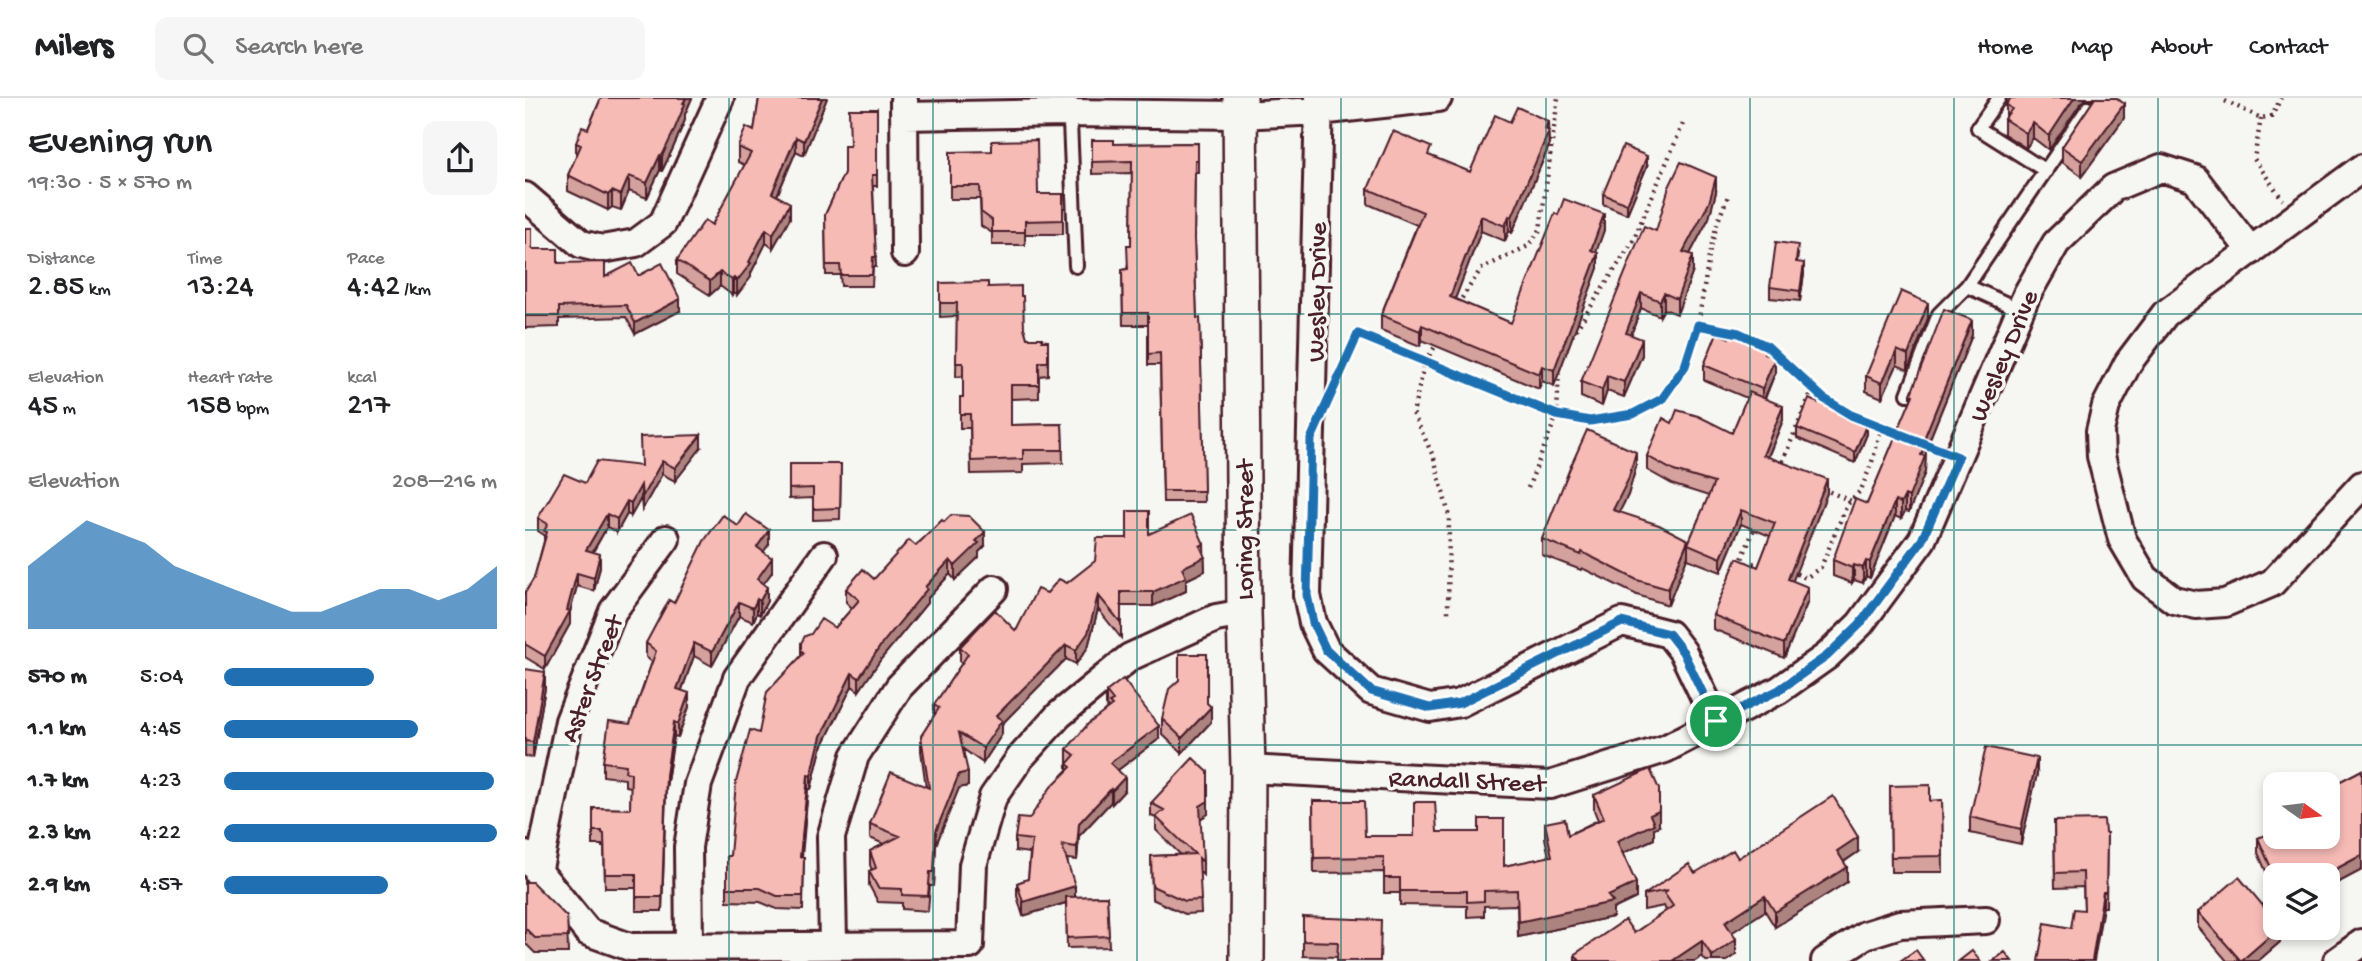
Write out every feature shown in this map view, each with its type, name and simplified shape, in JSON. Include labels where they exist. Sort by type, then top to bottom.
[{"type":"street","points":[[525,196],[581,244],[601,249],[636,243],[663,223],[720,98]]},
{"type":"street","points":[[905,253],[904,107],[1240,107],[1438,98]]},
{"type":"street","name":"Wesley Drive","points":[[1319,104],[1307,595],[1313,623],[1326,650],[1371,691],[1430,708],[1460,703],[1622,622],[1669,634],[1683,652],[1716,721],[1779,690],[1827,656],[1860,624],[1922,540],[2027,294],[2056,243],[2113,188],[2161,168],[2195,178],[2251,251]]},
{"type":"street","name":"Loring Street","points":[[1240,107],[1244,613],[1248,769],[1247,961]]},
{"type":"street","points":[[2362,169],[2165,314],[2128,363],[2106,406],[2100,431],[2101,456],[2122,539],[2145,578],[2174,600],[2196,605],[2225,603],[2272,583],[2362,485]]},
{"type":"street","name":"Aster Street","points":[[531,864],[569,721],[613,611],[666,539]]},
{"type":"street","points":[[689,947],[688,848],[698,785],[737,678],[824,555]]},
{"type":"street","points":[[833,944],[831,837],[855,756],[899,687],[994,589]]},
{"type":"street","points":[[531,864],[588,932],[630,947],[970,945],[973,865],[993,797],[1020,758],[1059,715],[1130,657],[1216,618],[1244,613]]},
{"type":"street","name":"Randall Street","points":[[1248,769],[1550,785],[1665,749],[1716,721]]},
{"type":"street","points":[[1825,961],[1865,935],[1900,924],[1986,920]]},
{"type":"street","points":[[2337,961],[2362,943]]},
{"type":"lane","points":[[2000,98],[1978,128],[2046,172]]},
{"type":"lane","points":[[1069,106],[1076,266]]},
{"type":"lane","points":[[1908,394],[1939,314],[1967,286],[2088,108]]},
{"type":"lane","points":[[1967,286],[2020,310]]},
{"type":"path","points":[[1456,308],[1481,269],[1528,246],[1541,230],[1558,98]]},
{"type":"path","points":[[2225,101],[2261,118],[2272,116],[2281,98]]},
{"type":"path","points":[[2261,118],[2254,159],[2296,218]]},
{"type":"path","points":[[1569,340],[1633,241],[1683,124]]},
{"type":"path","points":[[1337,381],[1358,334],[1557,415],[1590,421],[1633,414],[1662,399],[1685,366],[1698,325],[1710,250],[1728,196]]},
{"type":"path","points":[[1698,325],[1739,333],[1767,346],[1813,388],[1842,409]]},
{"type":"path","points":[[1439,340],[1425,362],[1413,413],[1434,458],[1449,515],[1448,615]]},
{"type":"path","points":[[1528,488],[1557,415],[1560,358]]},
{"type":"path","points":[[1791,475],[1779,470],[1813,388]]},
{"type":"path","points":[[1851,415],[1907,437]]},
{"type":"path","points":[[1781,568],[1806,578],[1821,566],[1847,505],[1861,490],[1882,427]]},
{"type":"path","points":[[1815,485],[1851,501]]},
{"type":"path","points":[[1759,517],[1740,564],[1768,562]]},
{"type":"building","points":[[601,98],[686,98],[673,133],[647,183],[629,176],[621,195],[612,191],[608,195],[568,175],[581,145],[576,143],[582,127],[588,129]]},
{"type":"building","points":[[759,98],[822,98],[804,141],[796,137],[772,193],[790,203],[773,234],[766,229],[749,262],[751,263],[737,281],[720,272],[710,281],[677,260],[705,220],[712,225],[751,153],[738,147],[746,127],[754,131]]},
{"type":"building","points":[[2011,98],[2074,98],[2049,136],[2033,123],[2026,133],[2004,119],[2012,109],[2006,104]]},
{"type":"building","points":[[2095,98],[2117,98],[2124,104],[2082,161],[2062,147]]},
{"type":"building","points":[[1517,107],[1548,121],[1545,129],[1549,131],[1512,217],[1509,216],[1505,226],[1481,216],[1450,297],[1511,323],[1555,213],[1558,215],[1564,199],[1604,214],[1591,250],[1598,253],[1554,370],[1542,366],[1539,374],[1422,325],[1420,331],[1381,315],[1423,212],[1368,189],[1393,131],[1431,147],[1428,155],[1470,172],[1495,115],[1510,122]]},
{"type":"building","points":[[849,109],[877,109],[877,175],[872,175],[876,257],[873,257],[872,275],[841,275],[840,265],[826,265],[825,215],[844,173],[844,146],[850,146]]},
{"type":"building","points":[[1037,140],[1038,194],[1063,194],[1063,220],[1025,221],[1025,232],[992,232],[992,220],[981,212],[980,186],[950,186],[950,152],[992,151],[992,141]]},
{"type":"building","points":[[1092,140],[1114,140],[1114,144],[1198,143],[1198,160],[1195,160],[1194,238],[1197,318],[1200,318],[1204,491],[1163,491],[1160,353],[1148,354],[1148,313],[1123,313],[1122,270],[1128,269],[1127,245],[1131,245],[1132,161],[1092,162]]},
{"type":"building","points":[[1623,146],[1647,156],[1627,204],[1603,194]]},
{"type":"building","points":[[1681,162],[1716,177],[1709,203],[1683,252],[1693,255],[1677,299],[1664,293],[1660,301],[1641,293],[1626,333],[1642,339],[1624,382],[1607,376],[1602,390],[1581,382],[1644,226],[1656,231],[1669,187]]},
{"type":"building","points":[[525,228],[532,228],[532,249],[558,249],[558,263],[605,262],[605,277],[632,263],[640,275],[662,263],[680,299],[635,323],[626,305],[559,307],[559,316],[525,316]]},
{"type":"building","points":[[1776,242],[1798,245],[1796,262],[1804,263],[1800,291],[1770,287]]},
{"type":"building","points":[[988,282],[988,287],[1021,286],[1027,338],[1042,338],[1042,341],[1048,341],[1048,362],[1039,362],[1039,385],[1011,385],[1011,425],[1062,424],[1063,450],[1023,450],[1023,459],[971,461],[970,414],[960,414],[963,363],[956,363],[957,303],[940,303],[940,283]]},
{"type":"building","points":[[1901,291],[1928,303],[1908,355],[1897,350],[1882,383],[1866,376]]},
{"type":"building","points":[[1944,309],[1972,320],[1923,441],[1926,443],[1921,455],[1925,456],[1909,497],[1905,495],[1901,503],[1895,501],[1870,562],[1866,561],[1863,568],[1854,565],[1852,568],[1833,560],[1855,499],[1867,504],[1913,395],[1911,394]]},
{"type":"building","points":[[1717,333],[1729,338],[1731,333],[1749,338],[1767,348],[1764,353],[1775,358],[1762,389],[1704,365]]},
{"type":"building","points":[[1749,392],[1783,406],[1763,455],[1827,479],[1788,579],[1808,587],[1784,644],[1713,615],[1737,558],[1758,567],[1775,523],[1741,510],[1721,558],[1688,544],[1714,483],[1674,471],[1647,456],[1663,418],[1672,423],[1677,410],[1698,416],[1732,433]]},
{"type":"building","points":[[1820,398],[1862,416],[1861,420],[1867,423],[1855,452],[1797,428],[1809,399],[1818,403]]},
{"type":"building","points":[[1587,430],[1636,452],[1628,480],[1613,510],[1659,525],[1688,540],[1668,589],[1637,580],[1582,552],[1581,555],[1542,539]]},
{"type":"building","points":[[701,435],[675,468],[662,461],[642,497],[641,485],[631,503],[627,501],[617,519],[607,514],[586,550],[600,554],[594,578],[577,573],[567,610],[570,611],[545,656],[525,644],[525,593],[534,578],[547,532],[544,531],[548,524],[538,518],[564,474],[585,483],[597,461],[641,466],[640,437]]},
{"type":"building","points":[[789,464],[841,464],[840,508],[813,509],[813,488],[789,489]]},
{"type":"building","points":[[1127,511],[1149,511],[1149,534],[1191,515],[1204,544],[1200,546],[1205,557],[1182,568],[1186,577],[1153,592],[1121,592],[1121,623],[1098,595],[1088,633],[1076,650],[1066,645],[996,716],[1002,720],[983,748],[959,733],[968,772],[959,774],[936,831],[934,872],[930,872],[928,896],[902,895],[902,889],[878,888],[869,871],[876,868],[870,851],[900,836],[870,824],[891,772],[929,788],[921,736],[939,708],[934,705],[968,654],[960,647],[995,610],[1016,631],[1037,589],[1047,593],[1059,579],[1067,583],[1095,561],[1097,538],[1127,538]]},
{"type":"building","points":[[746,514],[769,530],[757,547],[772,558],[757,579],[767,587],[753,608],[739,602],[712,652],[694,643],[677,689],[689,693],[678,724],[674,722],[666,775],[662,897],[636,897],[636,874],[605,874],[604,834],[602,831],[593,831],[593,808],[630,809],[631,773],[625,772],[626,765],[603,762],[609,721],[630,724],[656,651],[646,643],[669,600],[674,603],[704,541],[723,515],[738,526]]},
{"type":"building","points":[[951,515],[969,516],[985,532],[976,541],[979,543],[955,566],[950,560],[925,587],[927,589],[881,645],[859,678],[852,673],[821,736],[811,776],[808,775],[800,857],[804,857],[803,896],[777,896],[760,888],[727,888],[727,856],[730,856],[736,782],[750,730],[759,733],[767,692],[804,653],[801,643],[821,619],[835,628],[859,600],[846,589],[863,569],[874,579],[909,540],[916,546],[942,520],[944,522]]},
{"type":"building","points":[[1179,654],[1207,654],[1207,703],[1211,707],[1182,738],[1162,719],[1169,689],[1179,680]]},
{"type":"building","points":[[525,669],[545,672],[533,742],[525,741]]},
{"type":"building","points":[[1123,679],[1159,726],[1110,763],[1125,777],[1079,823],[1077,847],[1062,845],[1075,886],[1023,902],[1017,883],[1028,879],[1032,840],[1015,838],[1018,818],[1029,819],[1051,787],[1071,767],[1067,764],[1075,755],[1067,749],[1088,724],[1112,706],[1109,703],[1113,701],[1106,692]]},
{"type":"building","points":[[1986,747],[2037,758],[2021,829],[1970,817]]},
{"type":"building","points":[[1193,758],[1208,772],[1208,801],[1200,806],[1203,862],[1199,858],[1201,900],[1185,901],[1152,886],[1151,856],[1195,854],[1156,817],[1164,810],[1151,803]]},
{"type":"building","points":[[1650,769],[1659,789],[1659,811],[1650,815],[1654,824],[1617,841],[1636,883],[1608,896],[1613,902],[1518,922],[1517,890],[1484,891],[1484,901],[1467,902],[1467,891],[1400,891],[1400,878],[1384,878],[1384,857],[1314,858],[1313,801],[1364,801],[1365,836],[1414,836],[1414,802],[1435,802],[1437,832],[1479,832],[1479,819],[1504,819],[1504,866],[1552,856],[1545,823],[1565,819],[1568,835],[1604,818],[1594,795]]},
{"type":"building","points":[[2362,770],[2362,855],[2340,867],[2340,863],[2269,863],[2258,838],[2263,836],[2263,849],[2340,849],[2340,781]]},
{"type":"building","points":[[1930,785],[1930,801],[1942,800],[1943,856],[1891,857],[1890,786]]},
{"type":"building","points":[[1833,796],[1858,837],[1837,851],[1847,867],[1775,912],[1765,896],[1725,922],[1736,939],[1712,956],[1702,941],[1672,961],[1580,961],[1575,954],[1625,920],[1634,933],[1673,906],[1664,893],[1668,890],[1644,895],[1689,864],[1695,873],[1733,850],[1738,858]]},
{"type":"building","points":[[2104,820],[2107,833],[2106,892],[2103,892],[2092,961],[2038,961],[2045,923],[2071,928],[2074,909],[2084,910],[2083,872],[2055,873],[2054,821]]},
{"type":"building","points":[[2239,877],[2263,906],[2263,940],[2265,940],[2241,961],[2198,912]]},
{"type":"building","points":[[525,882],[532,882],[567,917],[568,937],[535,938],[525,928]]},
{"type":"building","points":[[1107,896],[1109,936],[1067,938],[1066,897]]},
{"type":"building","points":[[1303,917],[1381,920],[1380,961],[1337,961],[1338,942],[1303,941]]},
{"type":"building","points":[[1916,950],[1924,961],[1900,961]]},
{"type":"building","points":[[1972,951],[1980,961],[1959,961]]},
{"type":"building","points":[[2005,952],[2012,961],[1993,961]]},
{"type":"route","points":[[1698,325],[1739,333],[1767,346],[1823,398],[1851,415],[1958,457],[1922,540],[1860,624],[1827,656],[1779,690],[1716,721],[1683,652],[1669,634],[1622,622],[1460,703],[1430,708],[1371,691],[1326,650],[1313,623],[1307,595],[1311,439],[1358,334],[1557,415],[1590,421],[1633,414],[1662,399],[1685,366],[1698,325]]}]
